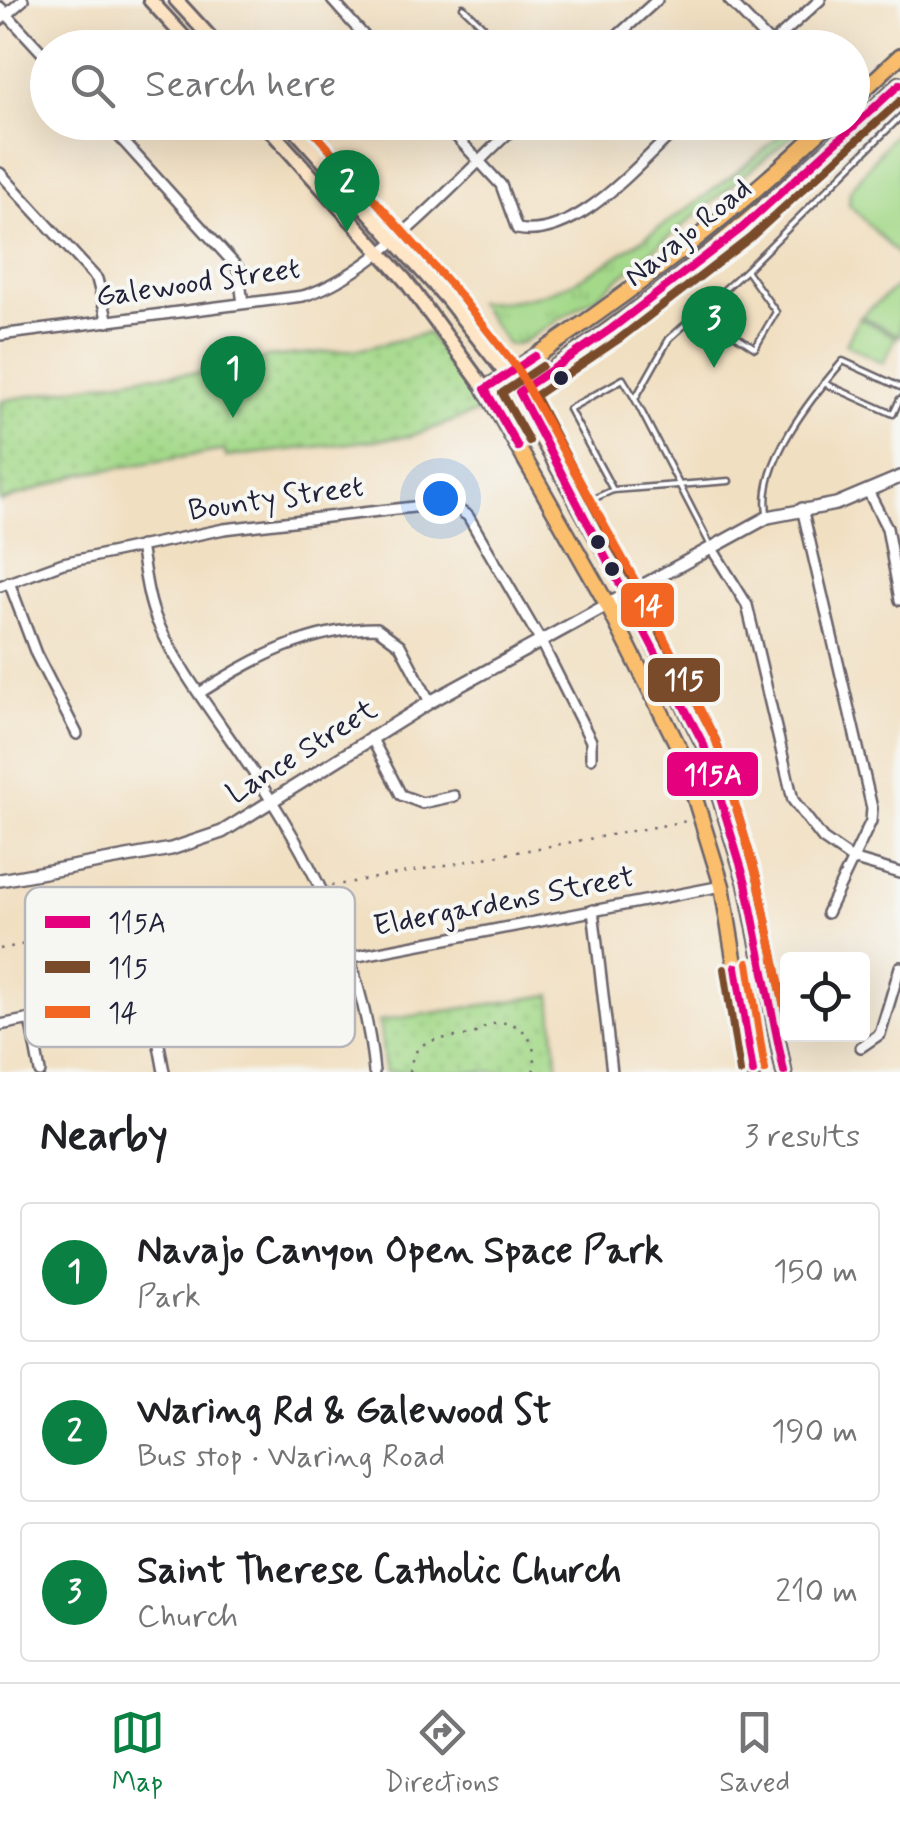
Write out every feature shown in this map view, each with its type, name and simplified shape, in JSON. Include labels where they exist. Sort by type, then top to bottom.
[{"type":"main road","points":[[150,0],[178,30]]},
{"type":"main road","points":[[176,0],[204,30]]},
{"type":"main road","points":[[885,98],[870,84],[900,56]]},
{"type":"main road","name":"Navajo Road","points":[[870,112],[900,84]]},
{"type":"main road","points":[[279,140],[439,320],[496,406],[608,604],[680,750],[704,818],[722,886],[754,1072]]},
{"type":"main road","points":[[304,140],[508,375],[628,592],[710,762],[746,883],[784,1072]]},
{"type":"main road","name":"Navajo Road","points":[[485,389],[600,312],[730,212],[810,140]]},
{"type":"main road","name":"Navajo Road","points":[[496,406],[612,330],[742,228],[839,140]]},
{"type":"street","points":[[23,0],[2,14],[30,41]]},
{"type":"street","points":[[332,0],[359,30]]},
{"type":"street","points":[[624,30],[657,0]]},
{"type":"street","points":[[729,0],[755,30]]},
{"type":"street","points":[[787,30],[820,0]]},
{"type":"street","points":[[122,140],[238,268],[244,303]]},
{"type":"street","points":[[459,140],[501,185],[510,220],[518,228],[530,231],[574,221],[664,140]]},
{"type":"street","name":"Galewood Street","points":[[0,335],[330,288],[394,239],[500,140]]},
{"type":"street","points":[[0,173],[97,279],[108,322]]},
{"type":"street","name":"Lance Street","points":[[0,880],[204,839],[430,702],[768,516],[836,504],[900,477]]},
{"type":"street","points":[[869,493],[887,528],[900,600]]},
{"type":"street","name":"Bounty Street","points":[[4,584],[62,563],[224,529],[448,504],[468,516],[540,640],[591,741],[591,758]]},
{"type":"street","points":[[802,508],[872,808],[871,822],[827,913]]},
{"type":"street","points":[[140,546],[158,622],[272,800],[318,887]]},
{"type":"street","points":[[712,547],[747,605],[793,800],[823,839],[852,858],[900,873]]},
{"type":"street","points":[[4,584],[76,734]]},
{"type":"street","points":[[201,692],[264,652],[320,634],[377,628],[400,645],[430,702]]},
{"type":"street","points":[[371,737],[402,795],[422,803],[454,796]]},
{"type":"street","name":"Eldergardens Street","points":[[355,956],[722,886]]},
{"type":"street","points":[[593,910],[612,1072]]},
{"type":"street","points":[[862,1047],[880,1034],[900,966]]},
{"type":"street","points":[[355,976],[364,1004],[374,1072]]},
{"type":"street","name":"Eldergardens Street","points":[[0,1025],[25,1020]]},
{"type":"street","points":[[35,1047],[40,1072]]},
{"type":"street","points":[[159,1047],[164,1072]]},
{"type":"lane","points":[[463,7],[483,30]]},
{"type":"lane","points":[[885,98],[900,110]]},
{"type":"lane","points":[[635,400],[669,339],[746,270],[900,117]]},
{"type":"lane","points":[[700,312],[755,348],[776,312],[746,270]]},
{"type":"lane","points":[[768,516],[764,491],[804,406],[843,361],[900,387]]},
{"type":"lane","points":[[613,490],[569,408],[622,379],[712,547]]},
{"type":"lane","points":[[824,383],[893,414],[900,399]]},
{"type":"lane","points":[[580,505],[613,490],[728,481]]},
{"type":"path","points":[[324,887],[704,818]]},
{"type":"path","points":[[0,949],[25,944]]},
{"type":"path","points":[[410,1072],[415,1052],[424,1043],[448,1035],[464,1037],[504,1023],[524,1030],[530,1037],[534,1048],[532,1072]]},
{"type":"green space","points":[[900,126],[900,257],[849,204],[850,191]]},
{"type":"green space","points":[[774,140],[787,140],[596,297],[521,343],[508,345],[477,302],[529,298],[596,270],[712,191]]},
{"type":"green space","points":[[900,284],[900,336],[861,316]]},
{"type":"green space","points":[[859,318],[896,337],[883,363],[846,344]]},
{"type":"green space","points":[[428,333],[481,411],[411,436],[226,457],[225,451],[219,451],[82,474],[0,502],[0,401],[144,376],[246,370],[266,357],[362,349]]},
{"type":"green space","points":[[551,995],[558,1072],[385,1072],[379,1021]]},
{"type":"transit line","name":"115A","points":[[870,111],[900,84]]},
{"type":"transit line","name":"115","points":[[870,128],[900,101]]},
{"type":"transit line","name":"14","points":[[321,140],[457,292],[517,368],[638,586],[716,741],[758,881],[780,987]]},
{"type":"transit line","name":"115A","points":[[784,1072],[746,883],[704,745],[519,392],[611,329],[742,228],[839,140]]},
{"type":"transit line","name":"115","points":[[780,987],[758,881],[716,740],[535,396],[619,339],[750,238],[857,140]]},
{"type":"transit line","name":"115A","points":[[518,447],[485,389],[535,356]]},
{"type":"transit line","name":"115","points":[[529,441],[502,393],[542,366]]},
{"type":"transit line","name":"14","points":[[748,963],[765,1070]]},
{"type":"transit line","name":"115A","points":[[736,967],[753,1072]]},
{"type":"transit line","name":"115","points":[[724,969],[740,1072]]},
{"type":"place","name":"Waring Rd & Galewood St","points":[[347,232]]},
{"type":"place","name":"Saint Therese Catholic Church","points":[[714,368]]},
{"type":"place","name":"Navajo Canyon Open Space Park","points":[[233,418]]}]
